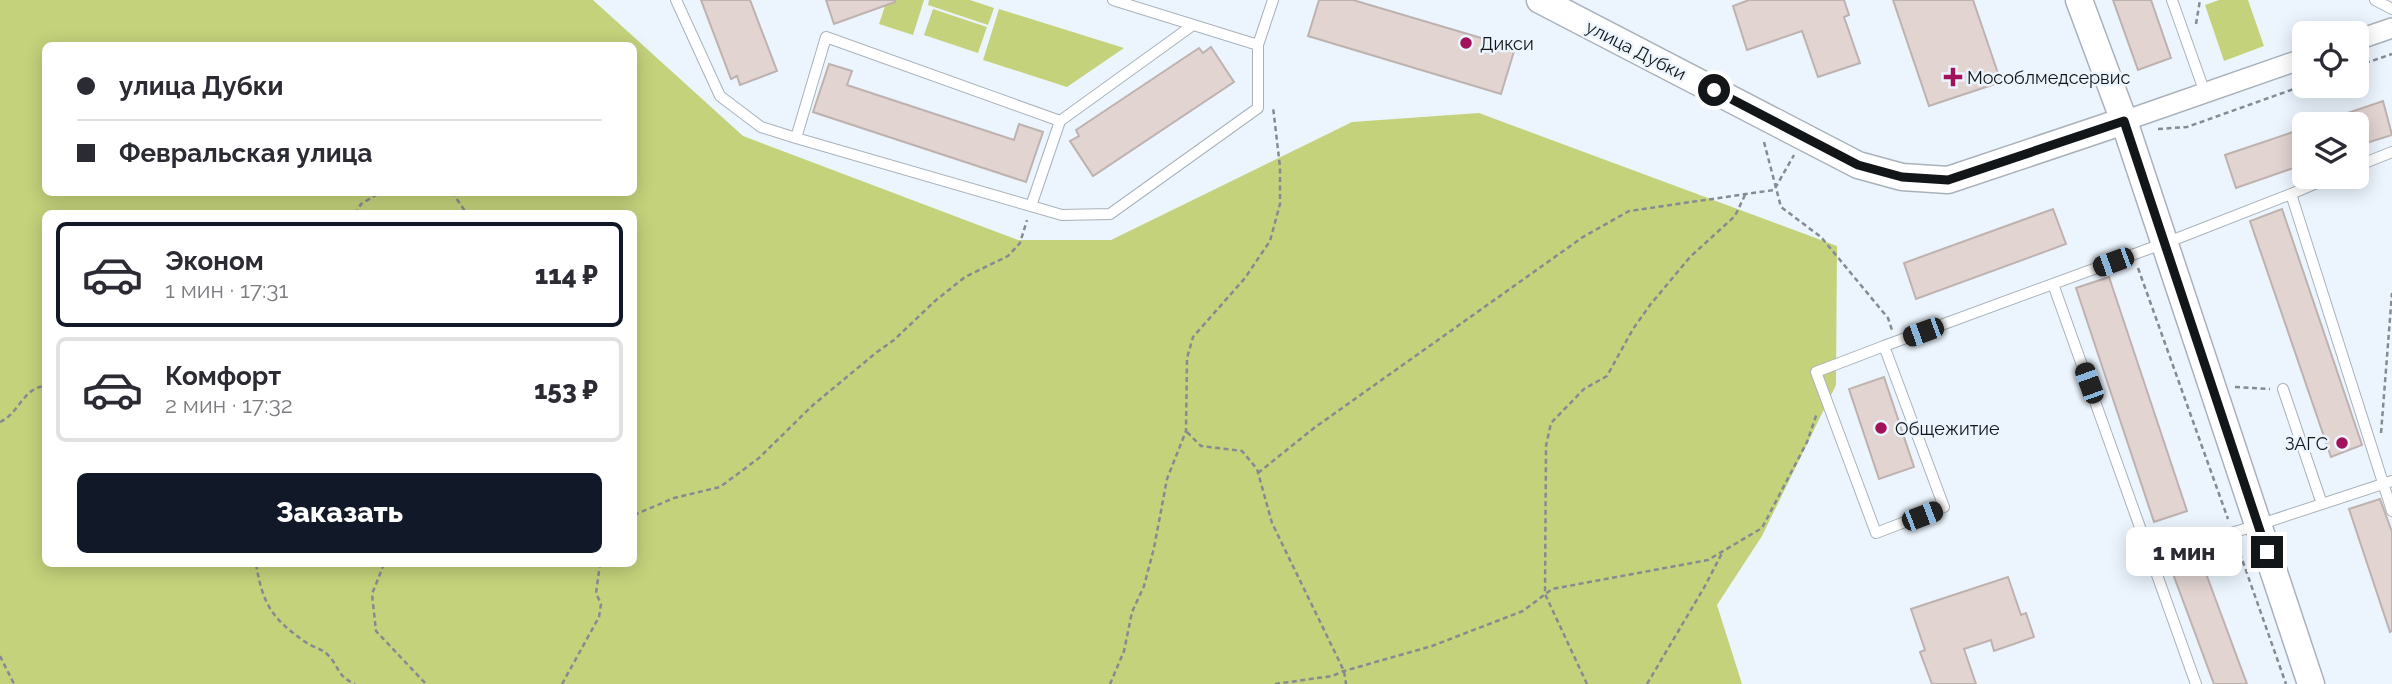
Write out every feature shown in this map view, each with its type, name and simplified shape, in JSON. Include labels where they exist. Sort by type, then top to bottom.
[{"type":"main road","name":"улица Дубки","points":[[1541,0],[1858,165],[1902,177],[1948,180],[2136,125]]},
{"type":"main road","points":[[2078,0],[2136,125],[2164,243],[2246,529],[2311,684]]},
{"type":"street","points":[[2369,37],[2390,33]]},
{"type":"street","points":[[2136,125],[2205,93],[2292,63]]},
{"type":"lane","points":[[676,0],[720,96],[761,127],[1062,215],[1110,214],[1258,108],[1258,45],[1273,0]]},
{"type":"lane","points":[[1113,0],[1258,45]]},
{"type":"lane","points":[[2172,0],[2205,93]]},
{"type":"lane","points":[[2375,0],[2392,9]]},
{"type":"lane","points":[[1031,206],[1060,121],[1193,25]]},
{"type":"lane","points":[[796,138],[826,37],[1060,121]]},
{"type":"lane","points":[[2369,161],[2392,152]]},
{"type":"lane","points":[[1884,346],[1944,507],[1876,533],[1816,372],[1884,346],[2164,243],[2303,189]]},
{"type":"lane","points":[[2291,194],[2376,462],[2388,483],[2392,511]]},
{"type":"lane","points":[[2053,284],[2196,684]]},
{"type":"lane","points":[[2283,389],[2322,504]]},
{"type":"lane","points":[[2151,557],[2388,483]]},
{"type":"path","points":[[2369,62],[2392,54]]},
{"type":"path","points":[[2136,125],[2187,127],[2292,90]]},
{"type":"path","points":[[1110,684],[1124,651],[1132,611],[1144,586],[1151,561],[1167,479],[1186,431],[1187,358],[1194,337],[1245,278],[1270,242],[1280,204],[1280,167],[1273,106]]},
{"type":"path","points":[[1756,112],[1781,207],[1821,237],[1888,318],[1897,342]]},
{"type":"path","points":[[1258,473],[1314,428],[1583,237],[1629,211],[1774,190],[1804,136]]},
{"type":"path","points":[[1587,684],[1545,594],[1546,446],[1551,423],[1584,389],[1607,376],[1633,329],[1650,305],[1690,257],[1735,216],[1746,194]]},
{"type":"path","points":[[357,210],[361,204],[374,196]]},
{"type":"path","points":[[637,514],[674,498],[720,487],[759,458],[813,405],[894,340],[934,301],[965,277],[1008,256],[1020,243],[1031,206]]},
{"type":"path","points":[[2133,254],[2246,529],[2286,684]]},
{"type":"path","points":[[2376,462],[2382,428],[2392,293]]},
{"type":"path","points":[[0,422],[17,408],[30,390],[42,387]]},
{"type":"path","points":[[2231,387],[2283,389]]},
{"type":"path","points":[[1275,684],[1332,676],[1432,646],[1523,611],[1552,589],[1708,560],[1762,528],[1807,442],[1824,393]]},
{"type":"path","points":[[1186,431],[1200,446],[1242,451],[1258,473],[1272,523],[1344,671],[1346,684]]},
{"type":"path","points":[[1647,684],[1723,552]]},
{"type":"path","points":[[257,567],[263,595],[274,617],[307,643],[326,653],[343,679],[355,684]]},
{"type":"path","points":[[383,567],[372,594],[376,631],[426,684]]},
{"type":"path","points":[[562,684],[599,617],[601,604],[596,593],[600,567]]},
{"type":"path","points":[[0,656],[14,684]]},
{"type":"green space","points":[[0,0],[593,0],[743,136],[1018,240],[1111,240],[1352,122],[1479,113],[1837,246],[1836,385],[1762,536],[1717,605],[1742,684],[0,684]]},
{"type":"green space","points":[[887,0],[924,0],[913,35],[879,24]]},
{"type":"green space","points":[[929,0],[970,0],[994,8],[988,25],[928,5]]},
{"type":"green space","points":[[2219,0],[2248,0],[2264,46],[2224,61],[2205,5]]},
{"type":"green space","points":[[933,9],[987,27],[978,53],[924,35]]},
{"type":"green space","points":[[999,9],[1124,48],[1067,87],[983,60]]},
{"type":"building","points":[[701,0],[750,0],[777,71],[740,85],[737,76],[731,79]]},
{"type":"building","points":[[826,0],[895,0],[895,2],[834,24]]},
{"type":"building","points":[[1319,0],[1353,0],[1515,48],[1501,94],[1308,36]]},
{"type":"building","points":[[1749,0],[1844,0],[1849,15],[1844,17],[1860,63],[1818,77],[1802,31],[1747,50],[1733,6]]},
{"type":"building","points":[[1893,0],[1973,0],[2001,82],[1929,106]]},
{"type":"building","points":[[2113,0],[2151,0],[2171,58],[2138,70]]},
{"type":"building","points":[[1211,47],[1234,82],[1093,176],[1070,141],[1079,136],[1076,130],[1199,48],[1203,53]]},
{"type":"building","points":[[829,64],[852,71],[847,85],[1014,140],[1019,124],[1043,132],[1026,182],[813,112]]},
{"type":"building","points":[[2383,101],[2392,135],[2369,142],[2369,112],[2351,112]]},
{"type":"building","points":[[2292,132],[2292,169],[2236,188],[2225,155]]},
{"type":"building","points":[[2053,209],[2066,244],[1916,299],[1904,263]]},
{"type":"building","points":[[2282,209],[2362,445],[2331,457],[2250,221]]},
{"type":"building","points":[[2109,277],[2187,511],[2154,522],[2076,288]]},
{"type":"building","name":"Общежитие","points":[[1884,377],[1914,467],[1879,479],[1849,389]]},
{"type":"building","points":[[2380,499],[2392,532],[2390,632],[2349,509]]},
{"type":"building","points":[[2198,552],[2247,684],[2214,684],[2169,563]]},
{"type":"building","points":[[2008,577],[2021,615],[2026,613],[2034,637],[1994,651],[1991,640],[1964,649],[1976,684],[1932,684],[1920,652],[1925,650],[1911,609]]},
{"type":"place","name":"Дикси","points":[[1466,43]]},
{"type":"place","name":"Мособлмедсервис","points":[[1953,77]]},
{"type":"place","name":"Общежитие","points":[[1881,428]]},
{"type":"place","name":"ЗАГС","points":[[2342,443]]},
{"type":"route","points":[[1714,90],[1858,165],[1902,177],[1948,180],[2124,121],[2267,552]]}]
